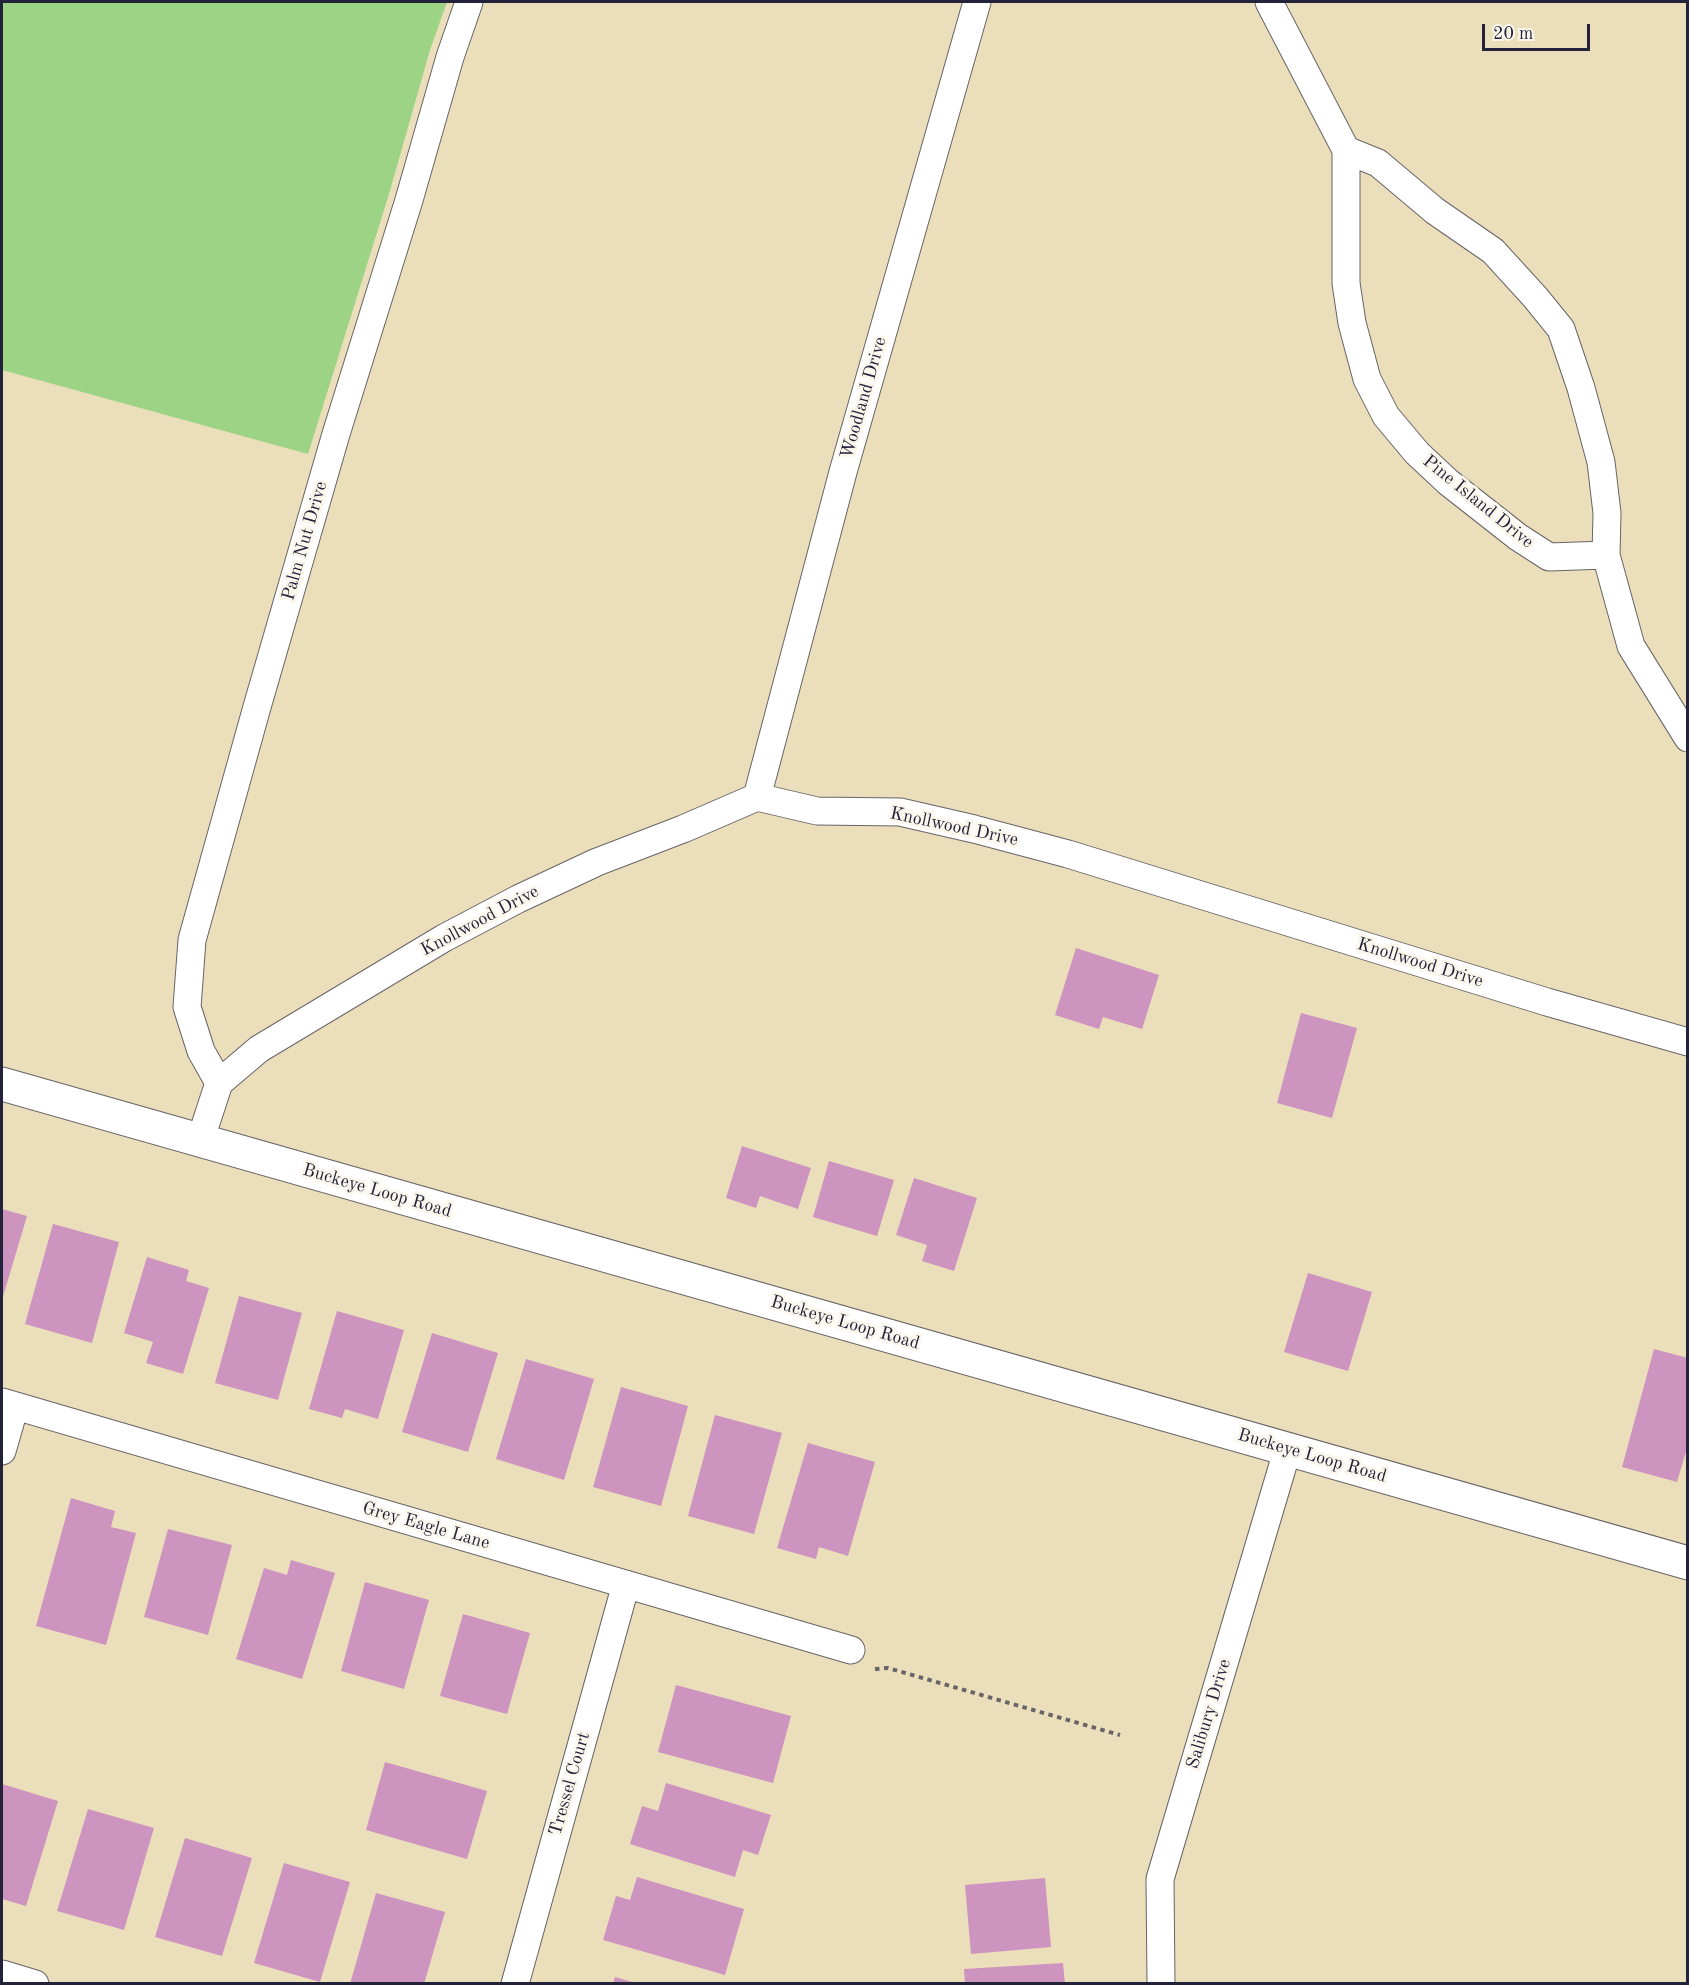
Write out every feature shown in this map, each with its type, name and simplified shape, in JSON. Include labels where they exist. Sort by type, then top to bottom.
[{"type":"street","name":"Palm Nut Drive","points":[[219,1083],[201,1051],[188,1007],[192,940],[336,434],[409,200],[450,57],[469,2]]},
{"type":"street","name":"Woodland Drive","points":[[757,797],[846,461],[976,2]]},
{"type":"street","name":"Pine Island Drive","points":[[1269,2],[1346,150],[1344,244],[1347,293],[1366,379],[1386,416],[1417,453],[1448,482],[1518,537],[1549,557],[1606,555]]},
{"type":"street","points":[[1346,150],[1378,163],[1435,211],[1493,251],[1562,329],[1601,462],[1607,513],[1606,555],[1631,646],[1688,738]]},
{"type":"street","name":"Knollwood Drive","points":[[219,1083],[259,1049],[462,928],[597,862],[757,797],[817,811],[900,812],[974,829],[1068,854],[1547,1002],[1688,1042]]},
{"type":"street","points":[[200,1141],[219,1083]]},
{"type":"street","name":"Buckeye Loop Road","points":[[2,1084],[1688,1563]]},
{"type":"street","points":[[2,1451],[8,1404]]},
{"type":"street","name":"Grey Eagle Lane","points":[[8,1404],[851,1650]]},
{"type":"street","name":"Salibury Drive","points":[[1161,1983],[1160,1879],[1288,1449]]},
{"type":"street","name":"Tressel Court","points":[[515,1983],[626,1584]]},
{"type":"street","points":[[2,1974],[35,1983]]},
{"type":"path","points":[[872,1669],[888,1668],[1120,1735]]},
{"type":"green space","points":[[2,2],[447,2],[430,50],[389,194],[308,454],[2,370]]},
{"type":"building","points":[[1076,948],[1159,975],[1142,1029],[1103,1017],[1099,1029],[1055,1015]]},
{"type":"building","points":[[1301,1013],[1357,1028],[1332,1118],[1277,1103]]},
{"type":"building","points":[[742,1146],[811,1168],[798,1209],[760,1196],[756,1208],[726,1198]]},
{"type":"building","points":[[829,1161],[894,1180],[877,1236],[813,1217]]},
{"type":"building","points":[[914,1178],[977,1198],[954,1271],[922,1261],[927,1245],[896,1235]]},
{"type":"building","points":[[2,1209],[27,1216],[2,1300]]},
{"type":"building","points":[[53,1224],[119,1242],[92,1343],[25,1324]]},
{"type":"building","points":[[147,1257],[189,1270],[186,1281],[209,1288],[183,1374],[146,1363],[153,1342],[124,1333]]},
{"type":"building","points":[[1308,1273],[1372,1292],[1348,1371],[1284,1352]]},
{"type":"building","points":[[239,1296],[302,1313],[278,1400],[215,1383]]},
{"type":"building","points":[[337,1311],[404,1330],[378,1419],[345,1409],[342,1418],[309,1409]]},
{"type":"building","points":[[432,1333],[498,1353],[468,1452],[402,1432]]},
{"type":"building","points":[[1654,1349],[1688,1358],[1688,1445],[1677,1482],[1622,1467]]},
{"type":"building","points":[[526,1359],[594,1379],[564,1480],[496,1459]]},
{"type":"building","points":[[621,1387],[688,1406],[661,1506],[593,1487]]},
{"type":"building","points":[[715,1415],[782,1433],[754,1534],[688,1516]]},
{"type":"building","points":[[808,1443],[875,1462],[848,1556],[819,1547],[816,1559],[777,1548]]},
{"type":"building","points":[[71,1498],[115,1511],[111,1527],[136,1533],[106,1645],[36,1626]]},
{"type":"building","points":[[168,1529],[232,1545],[208,1635],[144,1617]]},
{"type":"building","points":[[291,1560],[335,1573],[302,1679],[236,1659],[264,1568],[287,1575]]},
{"type":"building","points":[[365,1582],[429,1600],[404,1689],[341,1671]]},
{"type":"building","points":[[463,1614],[530,1633],[507,1714],[440,1696]]},
{"type":"building","points":[[676,1685],[791,1716],[773,1783],[658,1752]]},
{"type":"building","points":[[385,1762],[487,1791],[467,1859],[366,1830]]},
{"type":"building","points":[[666,1783],[771,1815],[758,1855],[743,1850],[735,1877],[630,1844],[642,1806],[658,1811]]},
{"type":"building","points":[[2,1784],[58,1801],[26,1906],[2,1899]]},
{"type":"building","points":[[88,1809],[154,1828],[124,1930],[57,1911]]},
{"type":"building","points":[[185,1838],[252,1858],[222,1956],[155,1937]]},
{"type":"building","points":[[284,1863],[350,1882],[320,1982],[254,1963]]},
{"type":"building","points":[[637,1877],[744,1909],[725,1975],[603,1940],[616,1896],[630,1900]]},
{"type":"building","points":[[1045,1878],[1051,1947],[971,1954],[965,1885]]},
{"type":"building","points":[[376,1893],[445,1912],[424,1984],[350,1984]]},
{"type":"building","points":[[1063,1963],[1065,1984],[965,1984],[964,1969]]},
{"type":"building","points":[[615,1977],[636,1983],[636,1984],[613,1984]]}]
